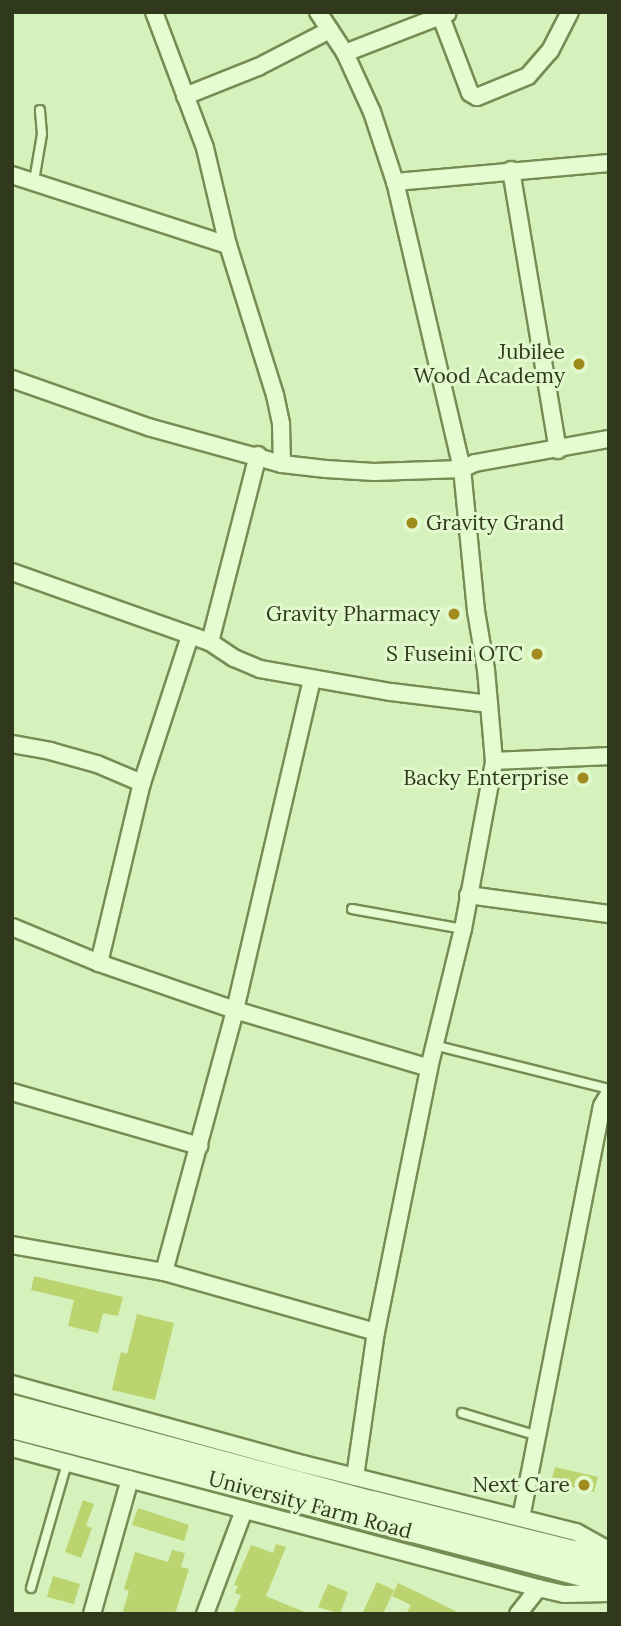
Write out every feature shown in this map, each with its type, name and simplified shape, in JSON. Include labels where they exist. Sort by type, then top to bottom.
[{"type":"street","points":[[154,12],[205,148],[228,245],[275,394],[281,425],[282,464]]},
{"type":"street","points":[[318,12],[345,53],[372,112],[396,182],[462,469],[494,761],[463,929],[429,1068],[376,1332],[355,1477]]},
{"type":"street","points":[[345,53],[445,15],[470,93],[477,97],[528,76],[551,51],[570,12]]},
{"type":"street","points":[[185,96],[258,67],[330,30]]},
{"type":"street","points":[[396,182],[609,163]]},
{"type":"street","points":[[511,170],[558,450]]},
{"type":"street","points":[[12,174],[228,245]]},
{"type":"street","points":[[12,379],[148,427],[258,455],[282,464],[374,472],[462,469],[475,463],[609,439]]},
{"type":"street","points":[[210,642],[258,455]]},
{"type":"street","points":[[12,572],[210,642],[234,658],[260,669],[489,704]]},
{"type":"street","points":[[99,963],[142,783],[190,636]]},
{"type":"street","points":[[164,1272],[235,1010],[312,679]]},
{"type":"street","points":[[12,744],[97,764],[142,783]]},
{"type":"street","points":[[494,761],[609,757]]},
{"type":"street","points":[[468,895],[609,914]]},
{"type":"street","points":[[12,927],[99,963],[235,1010],[429,1068]]},
{"type":"street","points":[[12,1092],[199,1146]]},
{"type":"street","points":[[521,1518],[602,1106],[609,1094]]},
{"type":"street","points":[[13,1247],[164,1272],[376,1332]]},
{"type":"street","points":[[12,1384],[355,1477],[576,1532],[609,1550]]},
{"type":"street","name":"University Farm Road","points":[[12,1406],[371,1502],[609,1561]]},
{"type":"street","name":"University Farm Road","points":[[12,1426],[609,1581]]},
{"type":"street","points":[[12,1448],[538,1588],[564,1594],[609,1593]]},
{"type":"street","points":[[92,1614],[130,1479]]},
{"type":"street","points":[[205,1614],[244,1510]]},
{"type":"street","points":[[518,1614],[538,1588]]},
{"type":"lane","points":[[34,181],[42,134],[40,110]]},
{"type":"lane","points":[[352,909],[463,929]]},
{"type":"lane","points":[[434,1045],[609,1089]]},
{"type":"lane","points":[[462,1413],[538,1436]]},
{"type":"lane","points":[[31,1588],[67,1462]]},
{"type":"building","points":[[34,1276],[123,1297],[118,1316],[103,1313],[98,1333],[68,1326],[74,1300],[31,1290]]},
{"type":"building","points":[[137,1314],[174,1323],[155,1400],[112,1390],[121,1352],[127,1354]]},
{"type":"building","points":[[555,1467],[598,1477],[594,1492],[551,1482]]},
{"type":"building","points":[[83,1500],[94,1504],[86,1526],[92,1528],[81,1558],[65,1552]]},
{"type":"building","points":[[138,1508],[189,1525],[184,1541],[132,1525]]},
{"type":"building","points":[[276,1544],[286,1547],[266,1596],[309,1614],[233,1614],[241,1595],[235,1593],[238,1586],[234,1585],[251,1545],[273,1553]]},
{"type":"building","points":[[172,1550],[185,1553],[181,1567],[189,1569],[175,1614],[122,1614],[129,1591],[124,1589],[135,1552],[168,1562]]},
{"type":"building","points":[[53,1576],[80,1584],[74,1604],[47,1597]]},
{"type":"building","points":[[377,1582],[394,1590],[383,1614],[362,1614]]},
{"type":"building","points":[[398,1583],[461,1614],[406,1614],[411,1605],[392,1596]]},
{"type":"building","points":[[328,1584],[348,1592],[340,1614],[318,1607]]},
{"type":"place","name":"Jubilee Wood Academy","points":[[579,364]]},
{"type":"place","name":"Gravity Grand","points":[[412,523]]},
{"type":"place","name":"Gravity Pharmacy","points":[[454,614]]},
{"type":"place","name":"S Fuseini OTC","points":[[537,654]]},
{"type":"place","name":"Backy Enterprise","points":[[583,778]]},
{"type":"place","name":"Next Care","points":[[584,1485]]}]
